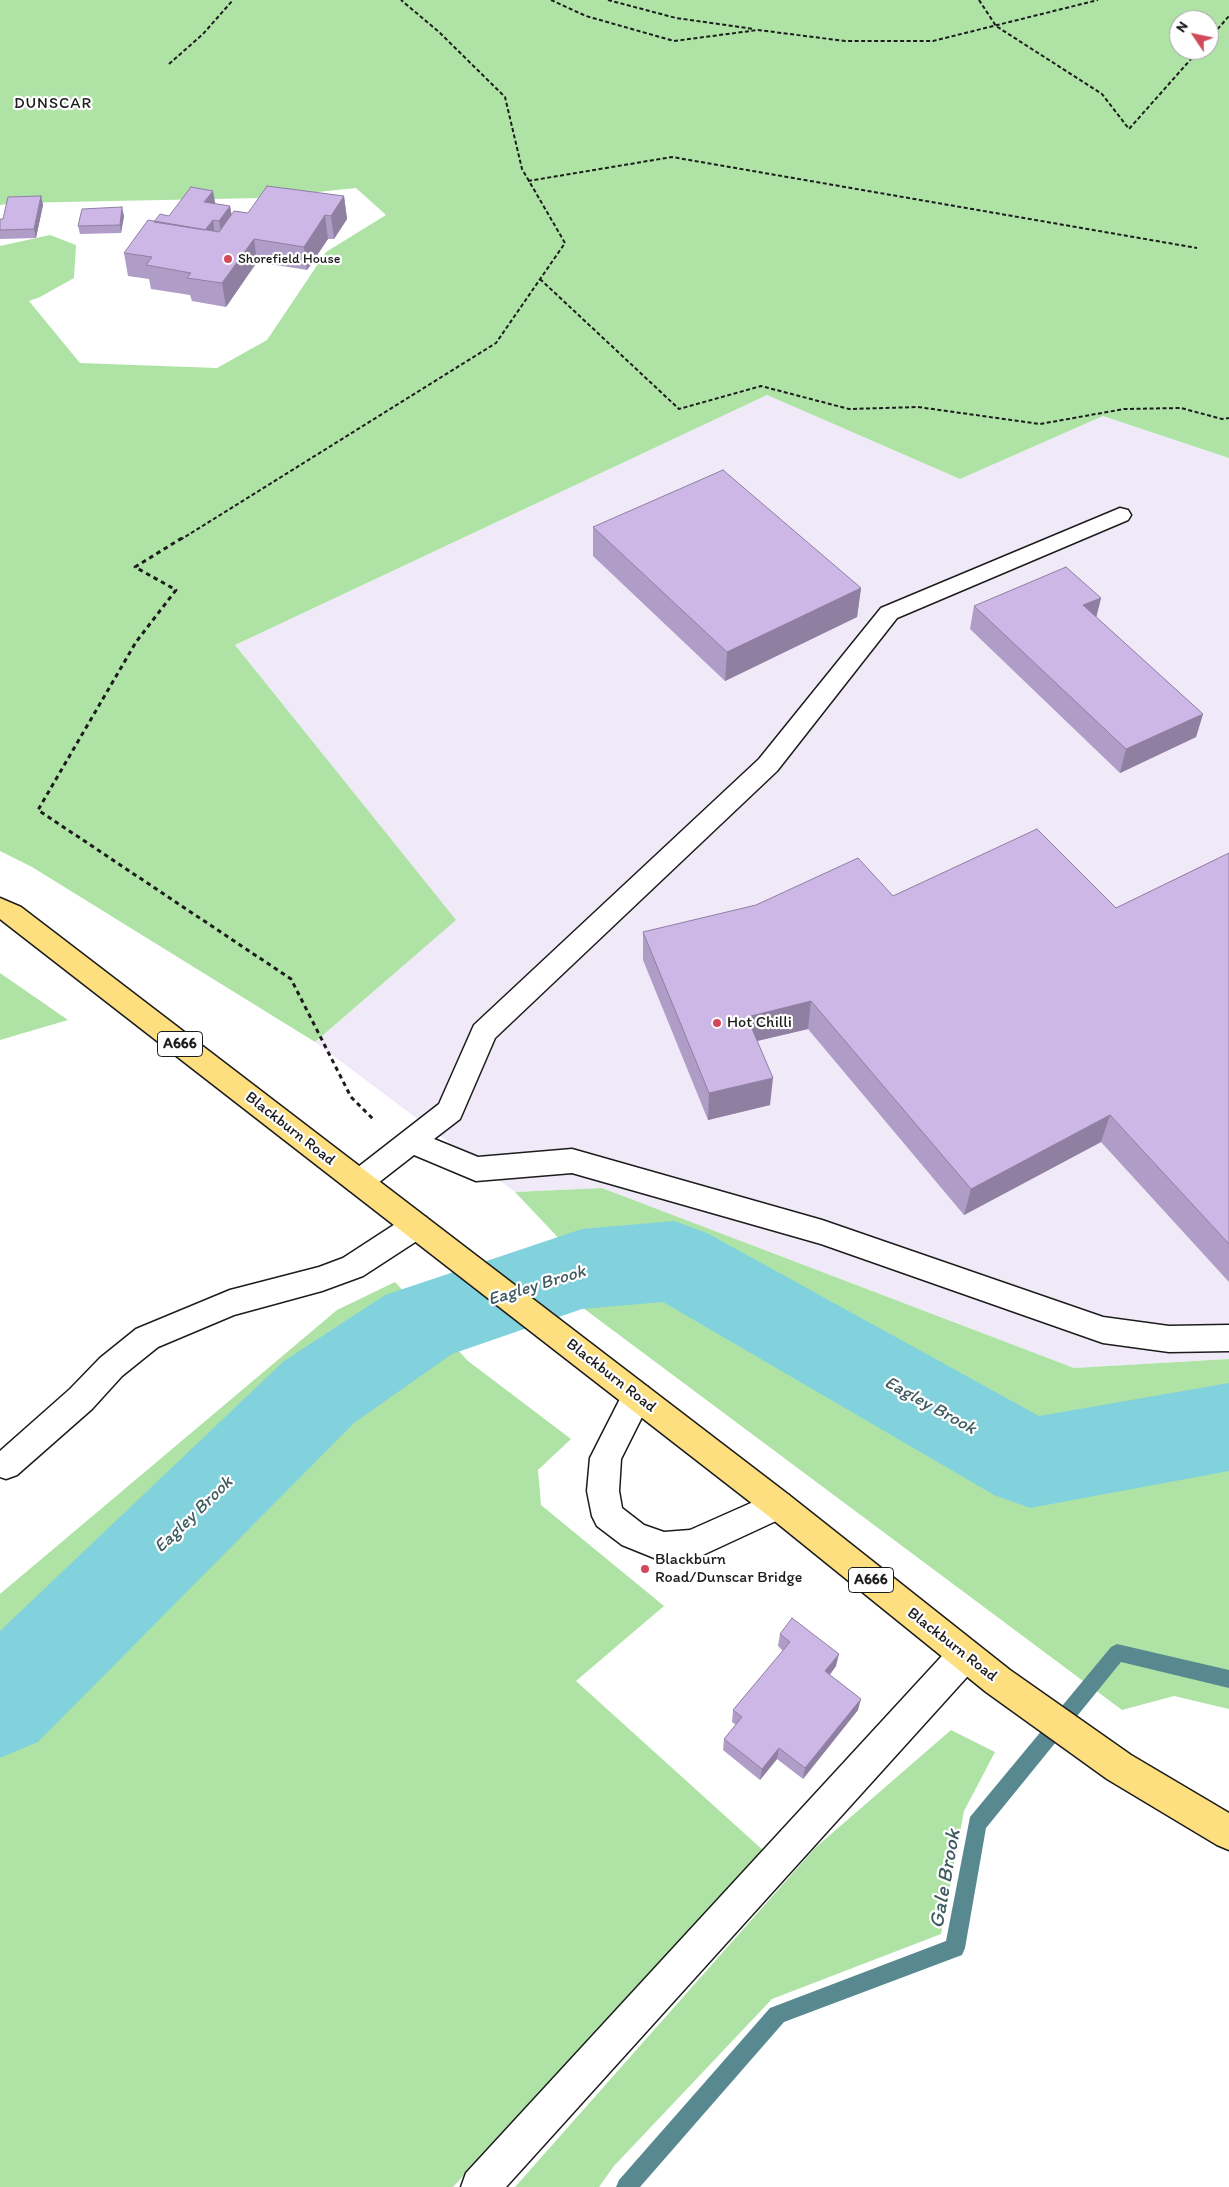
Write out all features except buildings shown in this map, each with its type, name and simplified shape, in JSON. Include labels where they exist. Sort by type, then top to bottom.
[{"type":"highway","name":"Blackburn Road","points":[[0,908],[12,914],[778,1505],[964,1656],[1119,1767],[1229,1833]]},
{"type":"street","points":[[359,1182],[450,1111],[484,1032],[768,765],[889,613],[1120,515]]},
{"type":"street","points":[[407,1145],[476,1169],[572,1161],[822,1232],[1103,1330],[1169,1339],[1229,1338]]},
{"type":"street","points":[[6,1465],[81,1398],[111,1367],[147,1338],[230,1303],[322,1279],[353,1267],[416,1226]]},
{"type":"street","points":[[637,1396],[606,1458],[603,1491],[608,1516],[633,1535],[664,1547],[692,1545],[778,1505]]},
{"type":"street","points":[[480,2187],[964,1656]]},
{"type":"path","points":[[169,64],[203,34],[233,0]]},
{"type":"path","points":[[401,0],[439,32],[505,97],[522,169],[565,243],[496,343],[302,466],[135,567],[176,590],[136,642],[38,810],[291,979],[351,1097],[407,1145]]},
{"type":"path","points":[[551,0],[586,16],[674,41],[758,30]]},
{"type":"path","points":[[608,0],[676,18],[845,42],[933,41],[1098,0]]},
{"type":"path","points":[[979,0],[996,26],[1102,94],[1129,129],[1190,60]]},
{"type":"path","points":[[1219,27],[1229,16]]},
{"type":"path","points":[[528,181],[672,158],[1197,248]]},
{"type":"path","points":[[540,279],[679,409],[760,386],[848,409],[918,407],[1040,424],[1124,409],[1181,408],[1222,419],[1229,418]]},
{"type":"shaded area","points":[[767,395],[960,479],[1103,416],[1229,458],[1229,1359],[1074,1368],[602,1188],[515,1192],[315,1042],[455,920],[235,645]]},
{"type":"green space","points":[[0,0],[1229,0],[1229,458],[1103,416],[960,479],[767,395],[235,645],[456,920],[315,1042],[32,867],[0,851],[0,246],[50,235],[76,245],[74,278],[29,301],[80,363],[217,368],[267,340],[326,252],[386,215],[356,188],[260,198],[16,203],[0,205]]},
{"type":"green space","points":[[0,973],[68,1020],[0,1040]]},
{"type":"green space","points":[[602,1188],[1074,1368],[1229,1359],[1229,1407],[1036,1440],[690,1242],[566,1246],[515,1192]]},
{"type":"green space","points":[[395,1282],[468,1361],[571,1439],[538,1470],[541,1505],[664,1606],[576,1681],[765,1852],[453,2187],[0,2187],[0,1594],[337,1310]]},
{"type":"green space","points":[[675,1282],[1026,1499],[1229,1453],[1229,1709],[1174,1696],[1122,1710],[579,1305]]},
{"type":"green space","points":[[951,1730],[995,1752],[964,1811],[941,1934],[772,1999],[614,2166],[599,2187],[515,2187],[815,1848]]},
{"type":"waterway","name":"Eagley Brook","points":[[0,1705],[319,1392],[419,1324],[582,1269],[674,1261],[1030,1463],[1229,1427]]},
{"type":"waterway","name":"Gale Brook","points":[[626,2187],[777,2015],[955,1948],[977,1824],[1117,1653],[1229,1679]]},
{"type":"place","name":"Shorefield House","points":[[228,259]]},
{"type":"place","name":"Hot Chilli","points":[[717,1023]]},
{"type":"place","name":"Blackburn Road/Dunscar Bridge","points":[[645,1569]]},
{"type":"district","name":"DUNSCAR","points":[[53,104]]}]
